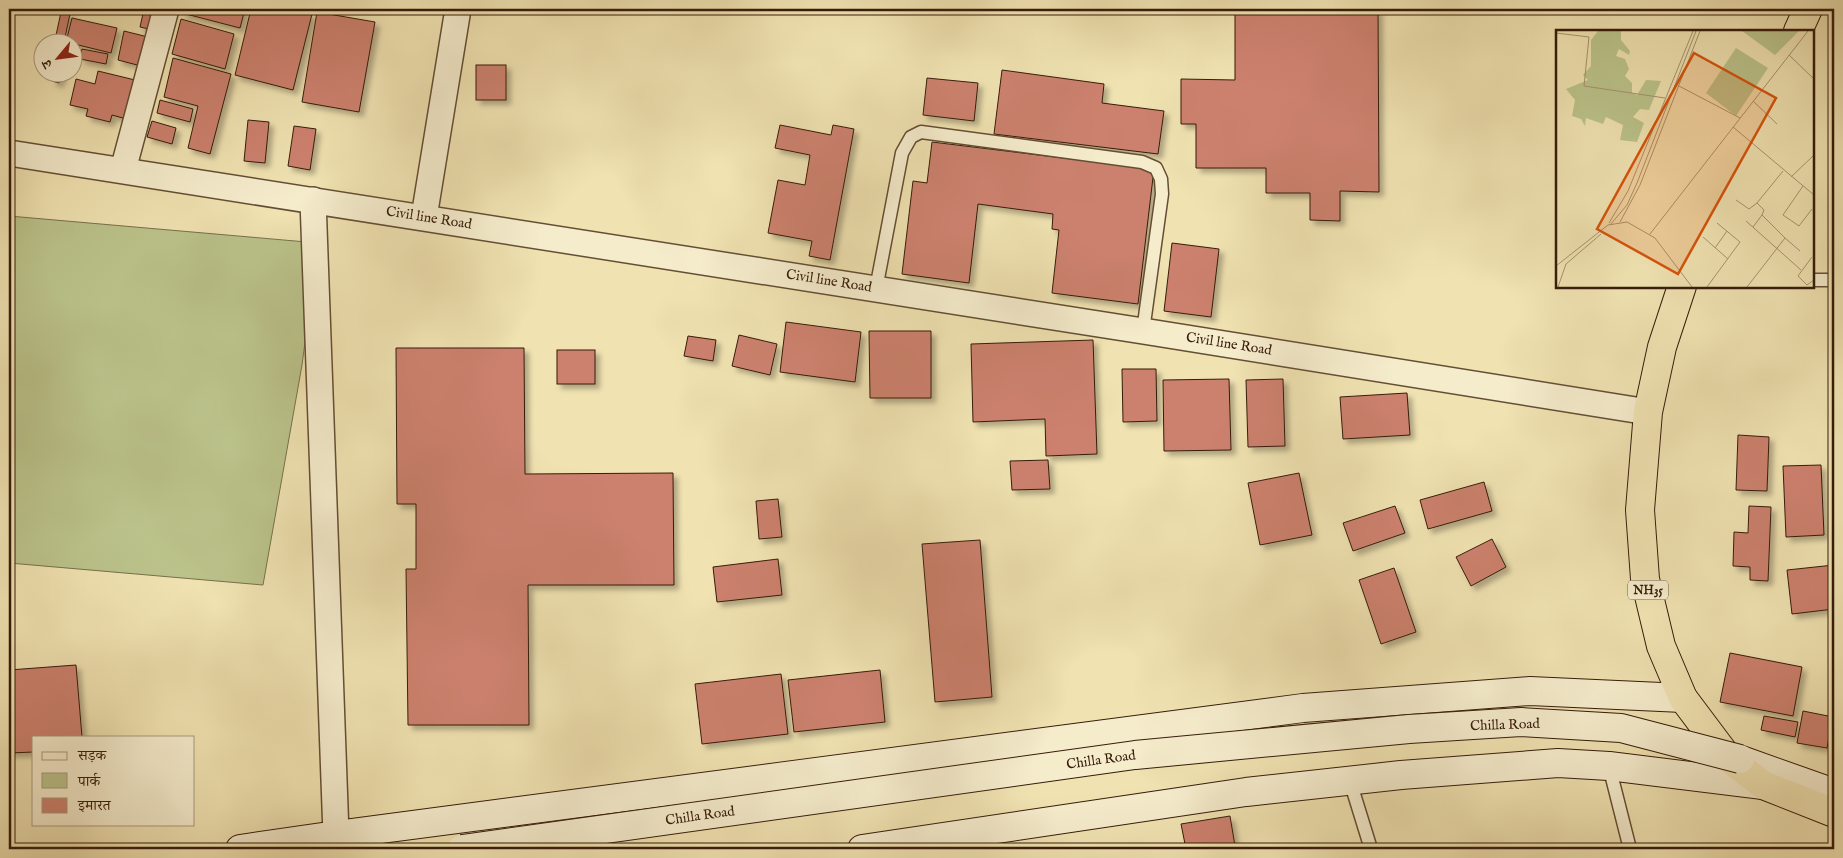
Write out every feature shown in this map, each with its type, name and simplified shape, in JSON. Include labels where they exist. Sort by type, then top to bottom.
[{"type":"highway","points":[[1798,30],[1808,9]]},
{"type":"highway","name":"NH35","points":[[1681,288],[1662,347],[1648,412],[1640,510],[1645,579],[1661,646],[1683,698],[1728,758],[1763,785],[1834,813]]},
{"type":"street","points":[[123,170],[166,9]]},
{"type":"street","points":[[424,217],[458,9]]},
{"type":"street","name":"Civil line Road","points":[[9,153],[1143,330],[1648,412]]},
{"type":"street","points":[[313,200],[336,834]]},
{"type":"street","points":[[240,849],[336,834],[1303,708],[1530,691],[1683,698]]},
{"type":"street","name":"Chilla Road","points":[[462,849],[1135,755],[1409,729],[1521,722],[1621,728],[1740,759],[1834,793]]},
{"type":"street","points":[[862,849],[1246,792],[1558,763],[1609,766],[1763,785]]},
{"type":"lane","points":[[876,289],[902,153],[911,137],[921,132],[1142,162],[1156,168],[1161,179],[1162,194],[1143,330]]},
{"type":"lane","points":[[1813,280],[1834,280]]},
{"type":"lane","points":[[1609,766],[1630,849]]},
{"type":"lane","points":[[1350,781],[1372,849]]},
{"type":"green space","points":[[9,216],[318,243],[302,365],[263,585],[9,563]]},
{"type":"building","points":[[144,9],[163,9],[158,31],[140,27]]},
{"type":"building","points":[[183,9],[245,9],[240,28],[182,13]]},
{"type":"building","points":[[251,9],[290,9],[312,14],[293,90],[235,75]]},
{"type":"building","points":[[1235,9],[1378,9],[1379,192],[1340,191],[1340,221],[1310,220],[1310,193],[1266,193],[1266,168],[1196,168],[1196,124],[1181,124],[1181,79],[1235,80]]},
{"type":"building","points":[[61,12],[70,14],[66,32],[57,32]]},
{"type":"building","points":[[317,12],[375,22],[359,112],[302,102]]},
{"type":"building","points":[[72,18],[117,28],[111,53],[82,46],[82,32],[68,32]]},
{"type":"building","points":[[181,19],[234,34],[225,69],[172,54]]},
{"type":"building","points":[[124,31],[152,38],[145,67],[118,60]]},
{"type":"building","points":[[82,49],[108,54],[106,64],[82,59]]},
{"type":"building","points":[[173,58],[231,74],[210,154],[188,148],[198,106],[164,97]]},
{"type":"building","points":[[476,65],[506,65],[506,100],[476,100]]},
{"type":"building","points":[[1002,70],[1104,84],[1102,103],[1164,111],[1158,154],[994,134]]},
{"type":"building","points":[[98,71],[139,81],[130,120],[112,115],[110,122],[86,116],[88,109],[70,105],[75,82],[82,81],[95,84]]},
{"type":"building","points":[[927,78],[978,83],[974,121],[923,115]]},
{"type":"building","points":[[160,100],[193,109],[190,122],[157,113]]},
{"type":"building","points":[[248,120],[269,122],[265,163],[244,161]]},
{"type":"building","points":[[152,121],[176,128],[172,144],[147,137]]},
{"type":"building","points":[[780,125],[831,135],[833,125],[854,129],[830,260],[809,256],[812,241],[768,233],[778,180],[805,185],[810,155],[775,148]]},
{"type":"building","points":[[294,126],[316,129],[310,170],[288,166]]},
{"type":"building","points":[[932,142],[1154,169],[1138,304],[1052,293],[1059,230],[1052,229],[1053,214],[978,204],[969,283],[902,274],[913,181],[927,183]]},
{"type":"building","points":[[1172,243],[1219,249],[1211,317],[1164,311]]},
{"type":"building","points":[[786,322],[861,332],[855,382],[780,372]]},
{"type":"building","points":[[869,331],[931,331],[931,398],[870,398]]},
{"type":"building","points":[[739,335],[777,344],[770,375],[732,366]]},
{"type":"building","points":[[688,336],[716,340],[713,361],[684,356]]},
{"type":"building","points":[[1093,340],[1097,454],[1046,456],[1045,419],[973,422],[971,344]]},
{"type":"building","points":[[396,348],[524,348],[525,474],[673,473],[674,585],[528,585],[529,725],[408,725],[406,569],[416,569],[416,504],[397,504]]},
{"type":"building","points":[[557,350],[595,350],[595,384],[557,384]]},
{"type":"building","points":[[1122,369],[1156,369],[1157,421],[1123,422]]},
{"type":"building","points":[[1229,379],[1231,450],[1164,451],[1163,380]]},
{"type":"building","points":[[1283,379],[1285,446],[1248,447],[1246,380]]},
{"type":"building","points":[[1407,393],[1410,435],[1343,439],[1340,397]]},
{"type":"building","points":[[1738,435],[1769,437],[1767,491],[1736,490]]},
{"type":"building","points":[[1048,460],[1050,489],[1012,490],[1010,461]]},
{"type":"building","points":[[1821,465],[1824,535],[1786,537],[1783,466]]},
{"type":"building","points":[[1299,473],[1312,535],[1260,545],[1248,483]]},
{"type":"building","points":[[1484,482],[1492,511],[1428,529],[1420,500]]},
{"type":"building","points":[[778,499],[782,537],[759,539],[756,501]]},
{"type":"building","points":[[1395,506],[1405,533],[1353,551],[1343,523]]},
{"type":"building","points":[[1749,506],[1771,507],[1768,581],[1750,580],[1750,567],[1733,566],[1734,532],[1748,533]]},
{"type":"building","points":[[1492,539],[1506,567],[1471,586],[1456,557]]},
{"type":"building","points":[[980,540],[992,697],[935,702],[922,544]]},
{"type":"building","points":[[778,559],[782,595],[717,602],[713,567]]},
{"type":"building","points":[[1834,565],[1834,609],[1792,614],[1787,570]]},
{"type":"building","points":[[1394,568],[1416,632],[1381,644],[1359,580]]},
{"type":"building","points":[[1730,653],[1802,667],[1793,716],[1720,702]]},
{"type":"building","points":[[76,665],[82,736],[32,736],[32,752],[9,753],[9,670]]},
{"type":"building","points":[[880,670],[885,722],[794,732],[788,680]]},
{"type":"building","points":[[781,674],[788,734],[702,744],[695,684]]},
{"type":"building","points":[[1803,711],[1833,717],[1827,748],[1797,743]]},
{"type":"building","points":[[1764,716],[1798,722],[1795,737],[1761,730]]},
{"type":"building","points":[[1230,816],[1235,846],[1215,849],[1186,849],[1181,824]]}]
